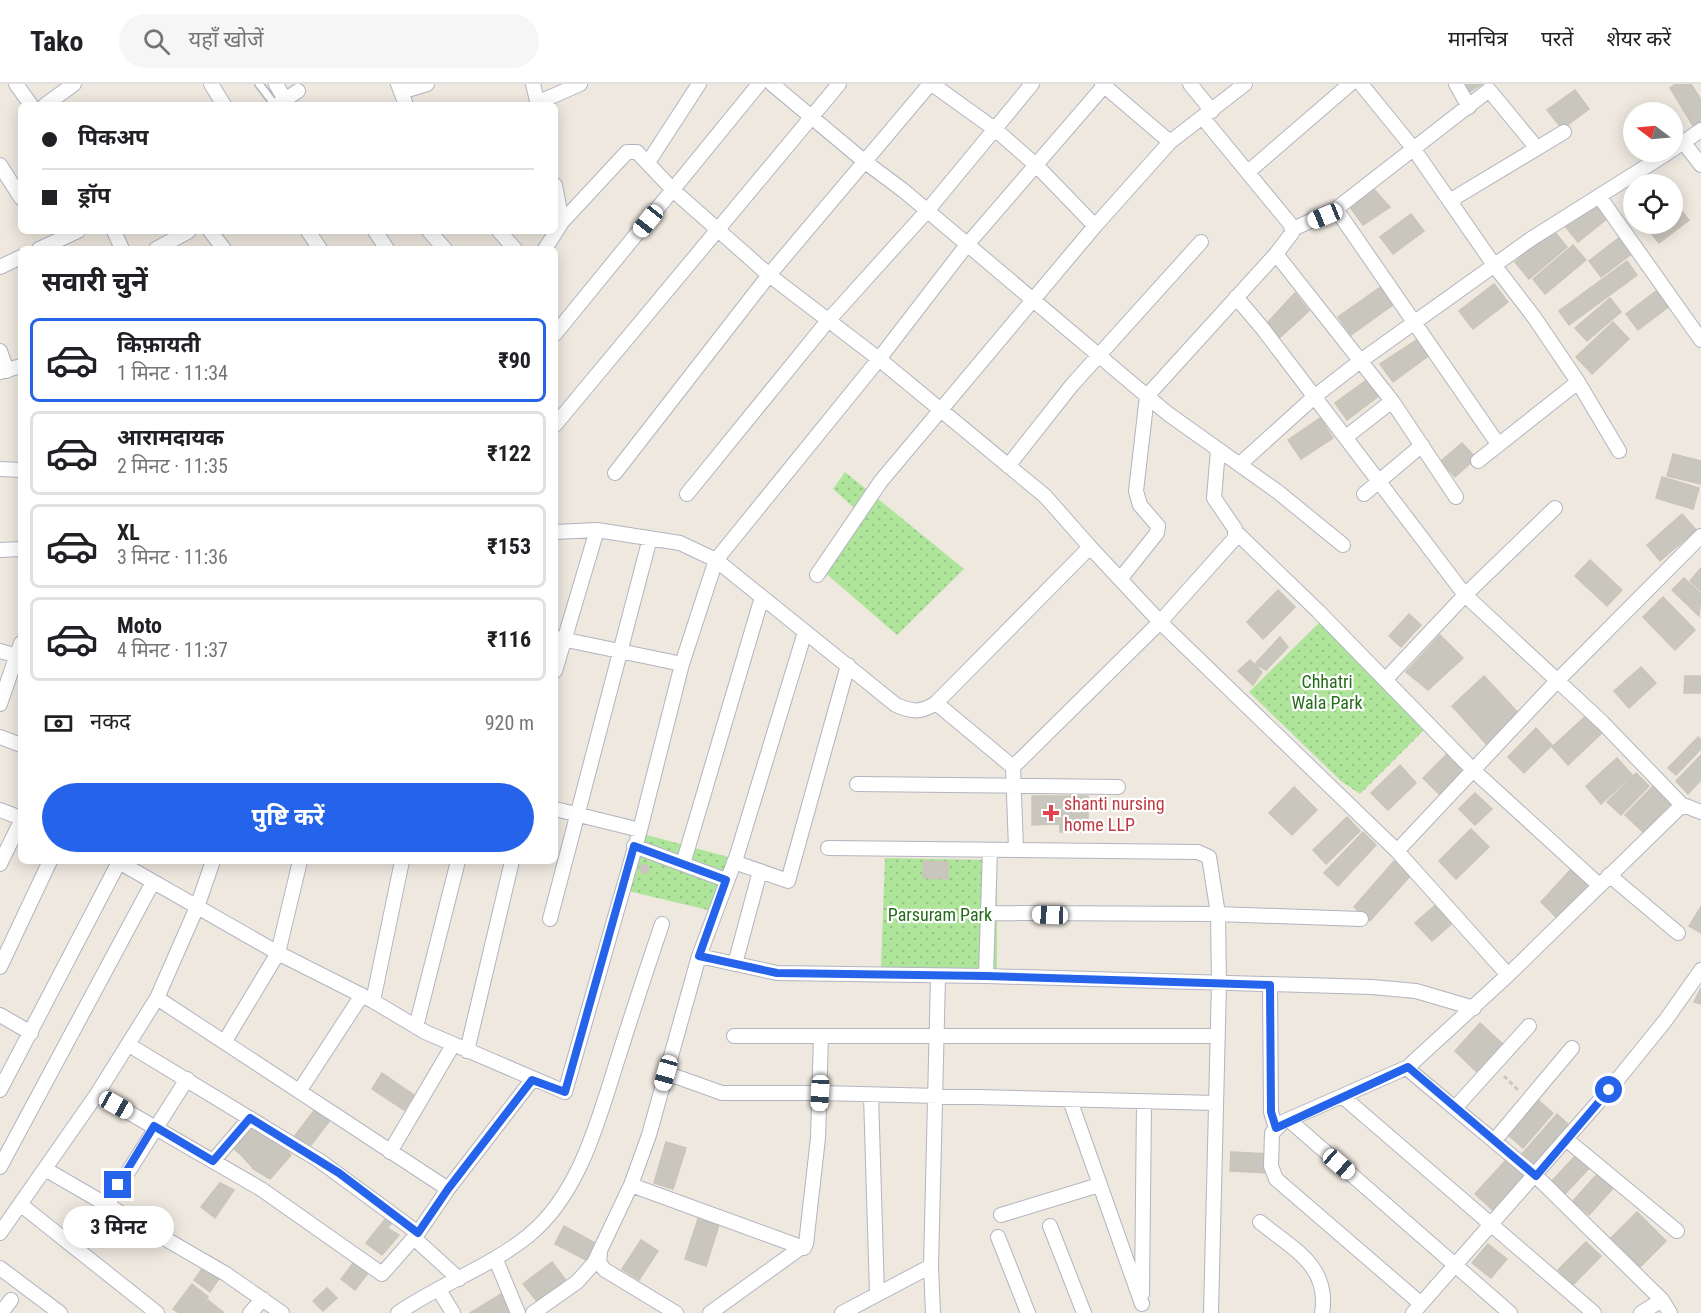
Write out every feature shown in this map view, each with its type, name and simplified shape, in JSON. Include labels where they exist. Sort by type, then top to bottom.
[{"type":"street","points":[[16,84],[29,102]]},
{"type":"street","points":[[49,102],[74,84]]},
{"type":"street","points":[[211,84],[223,102]]},
{"type":"street","points":[[276,84],[279,102]]},
{"type":"street","points":[[405,102],[399,88],[427,84]]},
{"type":"street","points":[[533,84],[538,102]]},
{"type":"street","points":[[542,102],[580,84]]},
{"type":"street","points":[[649,162],[699,84]]},
{"type":"street","points":[[558,330],[759,84]]},
{"type":"street","points":[[772,84],[1147,396],[1288,500],[1343,545]]},
{"type":"street","points":[[558,421],[839,84]]},
{"type":"street","points":[[615,473],[769,275],[931,84],[996,130],[1037,166],[1095,226]]},
{"type":"street","points":[[687,494],[828,321],[927,211],[1032,84]]},
{"type":"street","points":[[1190,84],[1248,172],[1293,229]]},
{"type":"street","points":[[817,575],[877,488],[1095,226],[1170,142],[1245,84]]},
{"type":"street","points":[[1248,172],[1350,84]]},
{"type":"street","points":[[1360,84],[1413,148],[1494,265],[1534,317],[1578,382],[1619,451]]},
{"type":"street","points":[[1456,84],[1469,107]]},
{"type":"street","points":[[123,864],[278,953],[368,998],[416,1027],[532,1080],[565,1092],[640,830],[682,664],[716,560],[879,359],[966,246],[1037,166],[1103,85],[1170,142]]},
{"type":"street","points":[[1121,578],[1157,533],[1158,526],[1140,505],[1136,491],[1147,396],[1276,254],[1291,236],[1293,229],[1336,209],[1469,107],[1490,87],[1536,147]]},
{"type":"street","points":[[280,102],[296,88],[303,102]]},
{"type":"street","points":[[1683,142],[1701,130]]},
{"type":"street","points":[[1451,200],[1564,132]]},
{"type":"street","points":[[558,229],[627,152],[634,150],[649,162],[674,191],[769,275],[879,359],[940,412],[1045,496],[1160,622],[1397,851],[1508,975]]},
{"type":"street","points":[[1683,153],[1701,165]]},
{"type":"street","points":[[1240,464],[1302,411],[1314,397],[1359,362],[1494,265],[1653,162]]},
{"type":"street","points":[[0,165],[18,193]]},
{"type":"street","points":[[1599,196],[1701,340]]},
{"type":"street","points":[[558,201],[562,222]]},
{"type":"street","points":[[1336,209],[1416,321],[1498,444]]},
{"type":"street","points":[[46,246],[72,234]]},
{"type":"street","points":[[162,246],[184,234]]},
{"type":"street","points":[[212,234],[222,246]]},
{"type":"street","points":[[432,234],[442,246]]},
{"type":"street","points":[[502,234],[512,246]]},
{"type":"street","points":[[1008,466],[1072,385],[1201,242]]},
{"type":"street","points":[[1276,254],[1392,402],[1456,497]]},
{"type":"street","points":[[0,267],[18,258]]},
{"type":"street","points":[[1236,297],[1263,328],[1465,595],[1556,682],[1602,722],[1683,806],[1701,812]]},
{"type":"street","points":[[0,351],[3,371],[18,367]]},
{"type":"street","points":[[1478,461],[1578,382]]},
{"type":"street","points":[[1346,437],[1392,402]]},
{"type":"street","points":[[1364,494],[1422,445]]},
{"type":"street","points":[[1218,450],[1214,498],[1237,533],[1473,770],[1604,880],[1678,933]]},
{"type":"street","points":[[0,469],[18,470]]},
{"type":"street","points":[[1385,680],[1465,595],[1555,508]]},
{"type":"street","points":[[558,532],[597,530],[680,543],[716,560],[896,705],[915,712],[926,710],[936,703],[1090,547]]},
{"type":"street","points":[[597,530],[559,638],[620,653],[682,664]]},
{"type":"street","points":[[1013,767],[1160,622],[1237,533]]},
{"type":"street","points":[[1397,851],[1556,682],[1701,536]]},
{"type":"street","points":[[550,919],[650,538]]},
{"type":"street","points":[[0,550],[18,549]]},
{"type":"street","points":[[683,864],[762,597]]},
{"type":"street","points":[[532,1313],[577,1282],[600,1251],[631,1185],[649,1135],[699,956],[734,862],[805,632]]},
{"type":"street","points":[[0,651],[18,650]]},
{"type":"street","points":[[0,704],[18,653]]},
{"type":"street","points":[[734,862],[788,880],[848,665]]},
{"type":"street","points":[[936,703],[1013,767],[1016,849]]},
{"type":"street","points":[[0,737],[18,744]]},
{"type":"street","points":[[858,784],[1014,788],[1118,787]]},
{"type":"street","points":[[1683,806],[1474,1008],[1408,1067],[1289,1120],[1276,1128],[1271,1139],[1271,1166],[1276,1179],[1416,1308],[1567,1140],[1665,1021],[1701,970]]},
{"type":"street","points":[[0,810],[18,819]]},
{"type":"street","points":[[558,810],[640,830]]},
{"type":"street","points":[[0,864],[18,826]]},
{"type":"street","points":[[634,846],[726,880]]},
{"type":"street","points":[[828,848],[1204,853],[1212,862],[1218,914],[1219,983],[1211,1313]]},
{"type":"street","points":[[986,976],[990,850]]},
{"type":"street","points":[[0,967],[49,864]]},
{"type":"street","points":[[0,1090],[116,864]]},
{"type":"street","points":[[0,1233],[97,1094],[157,998],[197,907],[212,864]]},
{"type":"street","points":[[225,1041],[278,953],[299,864]]},
{"type":"street","points":[[300,1090],[368,998],[401,864]]},
{"type":"street","points":[[416,1027],[457,864]]},
{"type":"street","points":[[467,1051],[511,864]]},
{"type":"street","points":[[735,964],[760,871]]},
{"type":"street","points":[[0,1167],[153,882]]},
{"type":"street","points":[[988,913],[1218,914],[1361,920]]},
{"type":"street","points":[[398,1313],[496,1260],[530,1234],[553,1209],[578,1171],[602,1107],[662,924]]},
{"type":"street","points":[[699,956],[777,973],[986,976],[1394,988],[1433,995],[1474,1008]]},
{"type":"street","points":[[933,1313],[931,1266],[939,976]]},
{"type":"street","points":[[1270,985],[1271,1112],[1276,1128]]},
{"type":"street","points":[[157,998],[448,1189]]},
{"type":"street","points":[[0,1015],[31,1033]]},
{"type":"street","points":[[1455,1108],[1529,1026]]},
{"type":"street","points":[[735,1036],[1218,1036]]},
{"type":"street","points":[[710,1313],[804,1248],[815,1165],[821,1036]]},
{"type":"street","points":[[129,1045],[348,1180],[416,1236],[459,1279]]},
{"type":"street","points":[[390,1152],[453,1045]]},
{"type":"street","points":[[1494,1141],[1572,1048]]},
{"type":"street","points":[[1408,1067],[1536,1176],[1662,1300],[1670,1313]]},
{"type":"street","points":[[666,1073],[722,1093],[820,1093],[1216,1103]]},
{"type":"street","points":[[106,1205],[154,1126],[187,1079]]},
{"type":"street","points":[[97,1094],[261,1190],[382,1274],[416,1236],[448,1189],[532,1080]]},
{"type":"street","points":[[871,1095],[874,1236],[878,1294]]},
{"type":"street","points":[[1342,1096],[1594,1313]]},
{"type":"street","points":[[1070,1100],[1142,1308]]},
{"type":"street","points":[[1142,1308],[1144,1102]]},
{"type":"street","points":[[213,1161],[250,1118]]},
{"type":"street","points":[[1289,1120],[1510,1313]]},
{"type":"street","points":[[1567,1140],[1677,1231]]},
{"type":"street","points":[[45,1169],[226,1274],[282,1313]]},
{"type":"street","points":[[631,1185],[804,1248]]},
{"type":"street","points":[[1001,1215],[1099,1185]]},
{"type":"street","points":[[20,1203],[151,1311]]},
{"type":"street","points":[[1260,1222],[1316,1271],[1324,1293],[1322,1313]]},
{"type":"street","points":[[1050,1226],[1084,1313]]},
{"type":"street","points":[[998,1237],[1028,1313]]},
{"type":"street","points":[[600,1251],[599,1263],[605,1270],[676,1313]]},
{"type":"street","points":[[496,1260],[518,1313]]},
{"type":"street","points":[[842,1313],[931,1266]]},
{"type":"street","points":[[0,1268],[60,1313]]},
{"type":"street","points":[[439,1290],[453,1313]]},
{"type":"street","points":[[250,1313],[262,1299]]},
{"type":"street","points":[[1,1313],[10,1300]]},
{"type":"street","points":[[1641,1313],[1662,1300]]},
{"type":"lane","points":[[260,84],[278,102]]},
{"type":"path","points":[[1494,1066],[1528,1100]]},
{"type":"green space","points":[[845,472],[964,569],[897,635],[822,570],[862,515],[833,489]]},
{"type":"green space","name":"Chhatri Wala Park","points":[[1325,617],[1433,721],[1360,794],[1341,781],[1249,692]]},
{"type":"green space","points":[[632,831],[732,858],[712,911],[620,889]]},
{"type":"green space","name":"Parsuram Park","points":[[885,858],[997,860],[997,972],[881,968]]},
{"type":"building","points":[[1462,84],[1482,84],[1468,93]]},
{"type":"building","points":[[1676,84],[1691,84],[1701,100],[1701,126],[1695,129],[1683,109],[1683,102],[1679,102],[1670,88]]},
{"type":"building","points":[[1575,90],[1589,109],[1562,129],[1547,110]]},
{"type":"building","points":[[1371,186],[1390,207],[1363,225],[1347,203]]},
{"type":"building","points":[[1595,202],[1608,218],[1578,242],[1565,226]]},
{"type":"building","points":[[1683,212],[1689,220],[1683,225]]},
{"type":"building","points":[[1411,214],[1424,231],[1393,254],[1380,237]]},
{"type":"building","points":[[1553,230],[1567,247],[1529,279],[1515,262]]},
{"type":"building","points":[[1652,234],[1671,234],[1659,243]]},
{"type":"building","points":[[1620,237],[1633,253],[1601,277],[1589,261]]},
{"type":"building","points":[[1573,245],[1586,260],[1545,294],[1533,279]]},
{"type":"building","points":[[1627,261],[1637,275],[1569,325],[1559,311]]},
{"type":"building","points":[[1494,284],[1508,302],[1473,329],[1459,311]]},
{"type":"building","points":[[1382,286],[1394,304],[1351,335],[1338,317]]},
{"type":"building","points":[[1660,288],[1672,304],[1638,330],[1626,314]]},
{"type":"building","points":[[1295,293],[1309,311],[1278,339],[1267,323]]},
{"type":"building","points":[[1610,298],[1621,312],[1587,341],[1575,328]]},
{"type":"building","points":[[1613,322],[1629,339],[1592,374],[1576,357]]},
{"type":"building","points":[[1424,335],[1435,351],[1393,382],[1380,364]]},
{"type":"building","points":[[1368,379],[1380,395],[1347,420],[1335,403]]},
{"type":"building","points":[[1320,418],[1333,438],[1301,459],[1288,440]]},
{"type":"building","points":[[1462,443],[1476,458],[1455,477],[1441,461]]},
{"type":"building","points":[[1673,454],[1701,461],[1701,484],[1667,476]]},
{"type":"building","points":[[1662,477],[1699,488],[1693,509],[1656,498]]},
{"type":"building","points":[[1682,514],[1696,530],[1660,561],[1647,545]]},
{"type":"building","points":[[1590,560],[1622,590],[1607,606],[1575,576]]},
{"type":"building","points":[[1701,568],[1701,591],[1690,581]]},
{"type":"building","points":[[1684,578],[1701,594],[1699,616],[1672,590]]},
{"type":"building","points":[[1278,590],[1295,607],[1263,639],[1247,622]]},
{"type":"building","points":[[1663,597],[1695,630],[1675,650],[1643,617]]},
{"type":"building","points":[[1409,614],[1421,625],[1401,647],[1389,636]]},
{"type":"building","points":[[1440,635],[1463,658],[1428,690],[1406,672]]},
{"type":"building","points":[[1280,637],[1288,647],[1266,670],[1255,664]]},
{"type":"building","points":[[1250,660],[1262,672],[1253,685],[1238,671]]},
{"type":"building","points":[[1641,667],[1656,683],[1629,708],[1614,691]]},
{"type":"building","points":[[1484,676],[1521,716],[1488,746],[1452,706]]},
{"type":"building","points":[[1685,676],[1701,676],[1701,693],[1684,693]]},
{"type":"building","points":[[1589,713],[1605,730],[1568,765],[1552,747]]},
{"type":"building","points":[[1536,728],[1552,745],[1524,773],[1508,757]]},
{"type":"building","points":[[1698,737],[1701,740],[1701,749],[1676,775],[1668,768]]},
{"type":"building","points":[[1449,752],[1466,770],[1440,795],[1423,778]]},
{"type":"building","points":[[1701,755],[1701,780],[1688,794],[1676,781]]},
{"type":"building","points":[[1617,758],[1632,775],[1601,804],[1586,786]]},
{"type":"building","points":[[1400,765],[1416,783],[1388,810],[1371,793]]},
{"type":"building","points":[[1636,773],[1649,786],[1621,815],[1607,802]]},
{"type":"building","points":[[1655,784],[1673,801],[1643,832],[1625,815]]},
{"type":"building","points":[[1294,787],[1317,810],[1292,835],[1269,813]]},
{"type":"building","points":[[1475,793],[1492,809],[1475,825],[1459,809]]},
{"type":"building","points":[[1032,796],[1088,796],[1088,832],[1060,832],[1060,824],[1032,825]]},
{"type":"building","points":[[1347,817],[1360,831],[1326,864],[1313,850]]},
{"type":"building","points":[[1471,829],[1489,847],[1456,879],[1439,861]]},
{"type":"building","points":[[1363,832],[1376,845],[1338,886],[1324,873]]},
{"type":"building","points":[[923,861],[948,862],[948,879],[923,878]]},
{"type":"building","points":[[1394,861],[1410,876],[1370,921],[1354,907]]},
{"type":"building","points":[[644,865],[648,869],[644,873],[640,869]]},
{"type":"building","points":[[1573,867],[1592,885],[1559,920],[1541,902]]},
{"type":"building","points":[[1439,902],[1456,920],[1432,941],[1415,923]]},
{"type":"building","points":[[1701,907],[1701,933],[1689,926]]},
{"type":"building","points":[[1701,988],[1701,1004],[1694,1002]]},
{"type":"building","points":[[1480,1023],[1507,1048],[1481,1076],[1455,1051]]},
{"type":"building","points":[[382,1073],[414,1095],[404,1110],[372,1089]]},
{"type":"building","points":[[1537,1099],[1553,1113],[1523,1148],[1507,1134]]},
{"type":"building","points":[[316,1108],[331,1119],[308,1149],[294,1137]]},
{"type":"building","points":[[1557,1114],[1571,1127],[1537,1167],[1522,1154]]},
{"type":"building","points":[[251,1123],[263,1132],[242,1156],[233,1148]]},
{"type":"building","points":[[263,1134],[274,1141],[252,1167],[243,1157]]},
{"type":"building","points":[[276,1140],[291,1155],[270,1179],[252,1168]]},
{"type":"building","points":[[666,1142],[686,1148],[673,1189],[654,1183]]},
{"type":"building","points":[[1231,1152],[1270,1154],[1269,1173],[1230,1171]]},
{"type":"building","points":[[1577,1154],[1591,1166],[1565,1194],[1552,1181]]},
{"type":"building","points":[[1506,1160],[1527,1176],[1495,1212],[1475,1194]]},
{"type":"building","points":[[1599,1172],[1615,1186],[1589,1215],[1573,1201]]},
{"type":"building","points":[[220,1183],[234,1190],[215,1218],[201,1207]]},
{"type":"building","points":[[1637,1212],[1666,1241],[1638,1269],[1609,1240]]},
{"type":"building","points":[[390,1213],[395,1220],[387,1228],[399,1235],[382,1255],[366,1243]]},
{"type":"building","points":[[698,1219],[719,1225],[706,1266],[685,1259]]},
{"type":"building","points":[[564,1226],[597,1244],[588,1261],[555,1244]]},
{"type":"building","points":[[641,1240],[658,1251],[639,1280],[622,1269]]},
{"type":"building","points":[[1586,1242],[1601,1256],[1573,1285],[1558,1270]]},
{"type":"building","points":[[1488,1244],[1507,1259],[1491,1278],[1472,1263]]},
{"type":"building","points":[[357,1258],[371,1269],[355,1290],[341,1279]]},
{"type":"building","points":[[552,1262],[568,1283],[539,1304],[523,1284]]},
{"type":"building","points":[[204,1266],[220,1277],[210,1292],[194,1280]]},
{"type":"building","points":[[192,1284],[208,1297],[196,1313],[179,1313],[173,1309]]},
{"type":"building","points":[[327,1288],[337,1298],[323,1311],[313,1301]]},
{"type":"building","points":[[501,1294],[512,1313],[470,1313]]},
{"type":"building","points":[[208,1300],[223,1312],[198,1313]]},
{"type":"place","name":"shanti nursing home LLP","points":[[1051,813]]},
{"type":"route","points":[[118,1185],[154,1126],[213,1161],[250,1118],[339,1173],[418,1233],[448,1189],[532,1080],[565,1092],[634,846],[726,880],[699,956],[777,973],[986,976],[1270,985],[1271,1112],[1276,1128],[1283,1122],[1408,1067],[1410,1072],[1536,1176],[1609,1090]]}]
